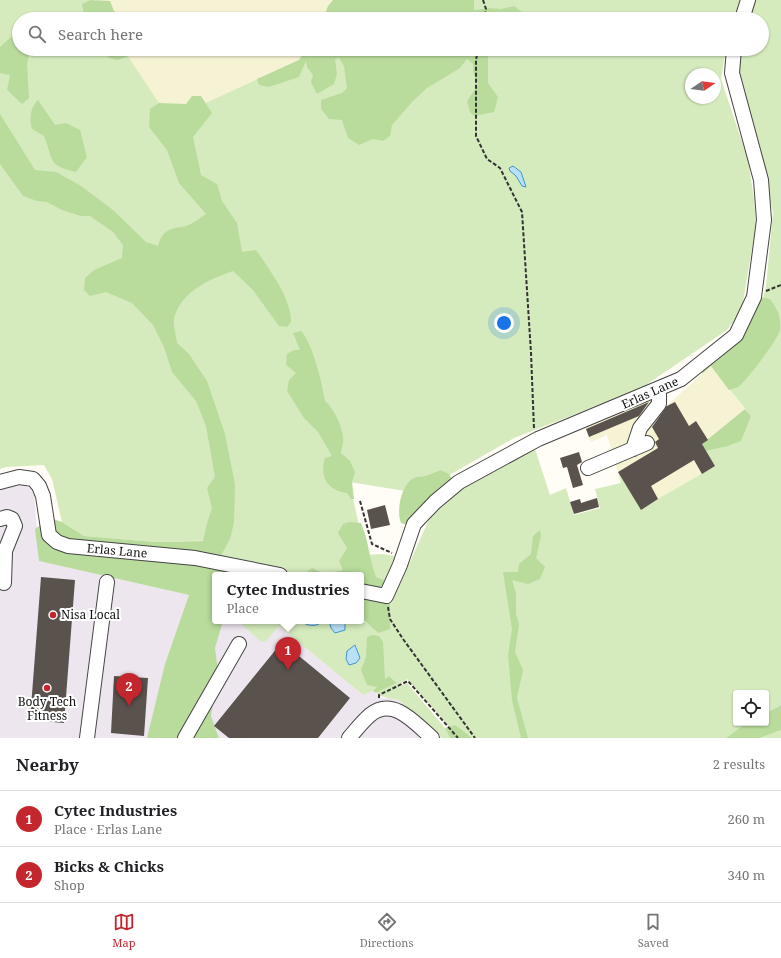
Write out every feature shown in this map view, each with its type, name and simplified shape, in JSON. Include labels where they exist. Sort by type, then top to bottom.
[{"type":"street","points":[[744,12],[748,0]]},
{"type":"street","name":"Erlas Lane","points":[[386,596],[402,561],[414,524],[435,502],[459,482],[538,439],[681,379],[736,335],[754,297],[764,220],[760,180],[732,73],[733,56]]},
{"type":"street","points":[[633,449],[640,428],[659,404],[659,389]]},
{"type":"street","points":[[588,468],[647,443]]},
{"type":"street","name":"Erlas Lane","points":[[0,482],[19,477],[33,478],[39,486],[43,496],[49,535],[57,542],[68,546],[195,558],[265,572]]},
{"type":"street","points":[[0,519],[7,517],[12,519],[15,526],[3,551],[4,583]]},
{"type":"street","points":[[87,738],[107,582]]},
{"type":"street","points":[[364,592],[386,596]]},
{"type":"street","points":[[185,738],[239,644]]},
{"type":"street","points":[[349,738],[370,715],[380,709],[402,711],[432,738]]},
{"type":"path","points":[[483,0],[485,12]]},
{"type":"path","points":[[477,56],[476,136],[487,159],[500,168],[522,212],[531,353],[534,429],[538,439]]},
{"type":"path","points":[[360,501],[372,544],[397,554],[402,561]]},
{"type":"path","points":[[386,596],[390,619],[475,738]]},
{"type":"path","points":[[380,709],[379,695],[408,681],[458,738]]},
{"type":"shaded area","points":[[88,0],[345,0],[336,12],[97,12]]},
{"type":"shaded area","points":[[126,56],[302,56],[299,60],[190,110],[180,165]]},
{"type":"shaded area","points":[[711,366],[745,409],[702,444],[715,466],[641,510],[618,472],[607,435],[591,442],[585,427],[657,397],[664,408]]},
{"type":"shaded area","points":[[21,485],[30,488],[34,495],[40,561],[189,595],[212,618],[212,624],[241,624],[262,642],[279,626],[363,695],[373,691],[381,698],[394,698],[400,701],[442,738],[0,738],[0,490]]},
{"type":"green space","points":[[0,0],[88,0],[97,12],[12,12],[12,56],[128,56],[159,103],[180,164],[190,110],[299,60],[302,56],[725,56],[721,79],[748,160],[756,225],[743,302],[736,318],[727,330],[640,389],[514,438],[418,493],[349,482],[366,555],[382,554],[394,556],[397,562],[380,588],[364,577],[364,572],[278,572],[219,559],[223,540],[155,542],[84,536],[62,522],[52,479],[44,465],[6,467],[0,469]]},
{"type":"green space","points":[[90,0],[110,1],[116,12],[84,12],[82,4]]},
{"type":"green space","points":[[333,0],[474,0],[474,10],[489,8],[501,9],[514,6],[522,12],[326,12]]},
{"type":"green space","points":[[474,0],[741,0],[737,12],[490,12],[489,8],[474,10]]},
{"type":"green space","points":[[753,0],[781,0],[781,705],[769,711],[769,690],[733,690],[733,726],[742,726],[726,738],[465,738],[455,726],[449,726],[407,679],[398,685],[399,687],[407,683],[445,728],[450,738],[442,738],[400,701],[376,693],[397,683],[389,676],[373,691],[363,695],[279,626],[266,641],[261,642],[241,624],[317,625],[364,624],[364,622],[378,633],[436,504],[464,481],[535,449],[550,495],[566,488],[574,515],[600,508],[595,489],[621,483],[618,472],[641,509],[715,466],[706,451],[725,447],[751,416],[711,366],[762,302],[766,286],[773,213],[760,148],[740,86],[737,56],[769,56],[769,12],[749,12]],"holes":[[[355,645],[357,648],[349,665],[346,659],[347,651]]]},
{"type":"green space","points":[[12,36],[12,56],[29,56],[27,64],[29,98],[22,104],[7,90],[10,75],[0,73],[0,47]]},
{"type":"green space","points":[[107,56],[128,56],[118,60],[109,58]]},
{"type":"green space","points":[[302,56],[488,56],[488,83],[498,97],[494,112],[474,116],[470,112],[467,101],[478,85],[473,71],[473,64],[467,59],[460,68],[427,88],[413,101],[392,125],[390,136],[383,141],[373,139],[359,145],[348,138],[342,120],[329,119],[321,109],[321,100],[342,93],[347,88],[344,66],[339,58],[335,59],[337,74],[334,84],[317,94],[311,82],[313,75],[307,67],[306,61],[299,77],[269,87],[259,85],[257,79],[299,60]]},
{"type":"green space","points":[[192,96],[201,96],[212,113],[193,137],[201,175],[217,184],[222,201],[237,223],[242,252],[256,250],[279,284],[288,304],[291,322],[287,327],[279,326],[253,290],[233,271],[207,282],[191,292],[179,306],[175,315],[174,325],[177,343],[189,354],[207,381],[225,434],[235,484],[234,523],[230,539],[219,559],[252,572],[212,572],[212,624],[222,624],[215,648],[218,671],[211,716],[219,738],[147,738],[165,664],[189,595],[39,561],[35,529],[50,518],[62,522],[84,536],[155,542],[203,541],[212,508],[207,488],[215,477],[206,426],[196,401],[172,372],[164,347],[153,325],[132,303],[106,292],[90,296],[84,290],[85,278],[94,270],[122,258],[123,245],[113,232],[90,216],[81,216],[62,210],[47,202],[37,201],[23,196],[0,164],[0,114],[35,170],[56,172],[81,186],[113,210],[146,242],[158,246],[162,236],[168,230],[189,225],[206,214],[179,183],[167,150],[149,127],[150,109],[159,103],[186,104]]},
{"type":"green space","points":[[38,100],[55,125],[66,123],[80,130],[87,157],[76,172],[60,167],[56,164],[51,157],[44,136],[32,129],[31,114],[33,106]]},
{"type":"green space","points":[[760,297],[770,299],[775,307],[780,321],[780,330],[761,360],[742,384],[729,390],[711,366],[702,374],[703,370]]},
{"type":"green space","points":[[301,331],[313,354],[325,401],[334,413],[341,428],[343,440],[341,453],[350,461],[355,472],[352,482],[354,499],[351,499],[347,493],[340,492],[330,486],[327,482],[324,477],[323,465],[325,458],[332,456],[318,432],[304,418],[287,391],[289,380],[296,373],[286,365],[287,354],[294,350],[300,350],[293,333]]},
{"type":"green space","points":[[745,409],[751,416],[741,441],[725,447],[706,451],[702,444]]},
{"type":"green space","points":[[441,470],[449,474],[452,479],[408,525],[401,523],[399,505],[406,486],[414,478],[426,476]]},
{"type":"green space","points":[[349,522],[361,523],[366,536],[376,577],[388,582],[394,594],[390,606],[390,629],[378,633],[364,621],[364,572],[334,572],[343,570],[339,561],[347,548],[338,533],[343,524]]},
{"type":"green space","points":[[540,530],[541,536],[536,558],[545,567],[540,579],[528,584],[512,580],[516,593],[516,614],[519,624],[515,652],[523,670],[517,698],[528,738],[521,738],[512,700],[508,655],[512,629],[503,572],[518,572],[519,564],[531,554],[533,536]]},
{"type":"green space","points":[[312,568],[321,572],[307,572]]},
{"type":"green space","points":[[373,635],[379,636],[383,642],[385,679],[389,676],[397,683],[376,693],[373,691],[377,687],[367,685],[361,670],[366,657],[367,637]]},
{"type":"green space","points":[[781,705],[781,730],[760,738],[726,738],[742,726],[769,726],[769,711]]},
{"type":"green space","points":[[455,725],[471,738],[450,738],[445,728]]},
{"type":"green space","points":[[781,730],[781,738],[760,738]]},
{"type":"water","points":[[513,166],[521,172],[526,187],[522,186],[516,176],[510,171],[509,168]]},
{"type":"water","points":[[330,624],[345,624],[345,630],[335,633]]},
{"type":"water","points":[[355,645],[360,658],[356,663],[349,665],[346,659],[347,651]]},
{"type":"building","points":[[649,402],[639,416],[589,437],[586,429]]},
{"type":"building","points":[[675,402],[689,426],[696,421],[708,440],[702,444],[715,466],[702,474],[694,460],[651,486],[658,499],[641,510],[618,472],[658,448],[655,442],[659,439],[652,427],[667,406]]},
{"type":"building","points":[[579,452],[582,462],[577,465],[583,485],[573,488],[567,467],[563,468],[560,458]]},
{"type":"building","points":[[597,498],[599,507],[574,514],[570,502],[580,499],[581,503]]},
{"type":"building","points":[[385,505],[390,525],[371,529],[367,510]]},
{"type":"building","points":[[41,577],[75,580],[64,723],[30,720]]},
{"type":"building","points":[[282,642],[350,698],[318,738],[229,738],[214,726]]},
{"type":"building","points":[[114,676],[148,678],[144,736],[111,733]]},
{"type":"place","name":"Nisa Local","points":[[53,615]]},
{"type":"place","name":"Cytec Industries","points":[[288,670]]},
{"type":"place","name":"Body Tech Fitness","points":[[47,688]]},
{"type":"place","name":"Bicks & Chicks","points":[[129,706]]}]
